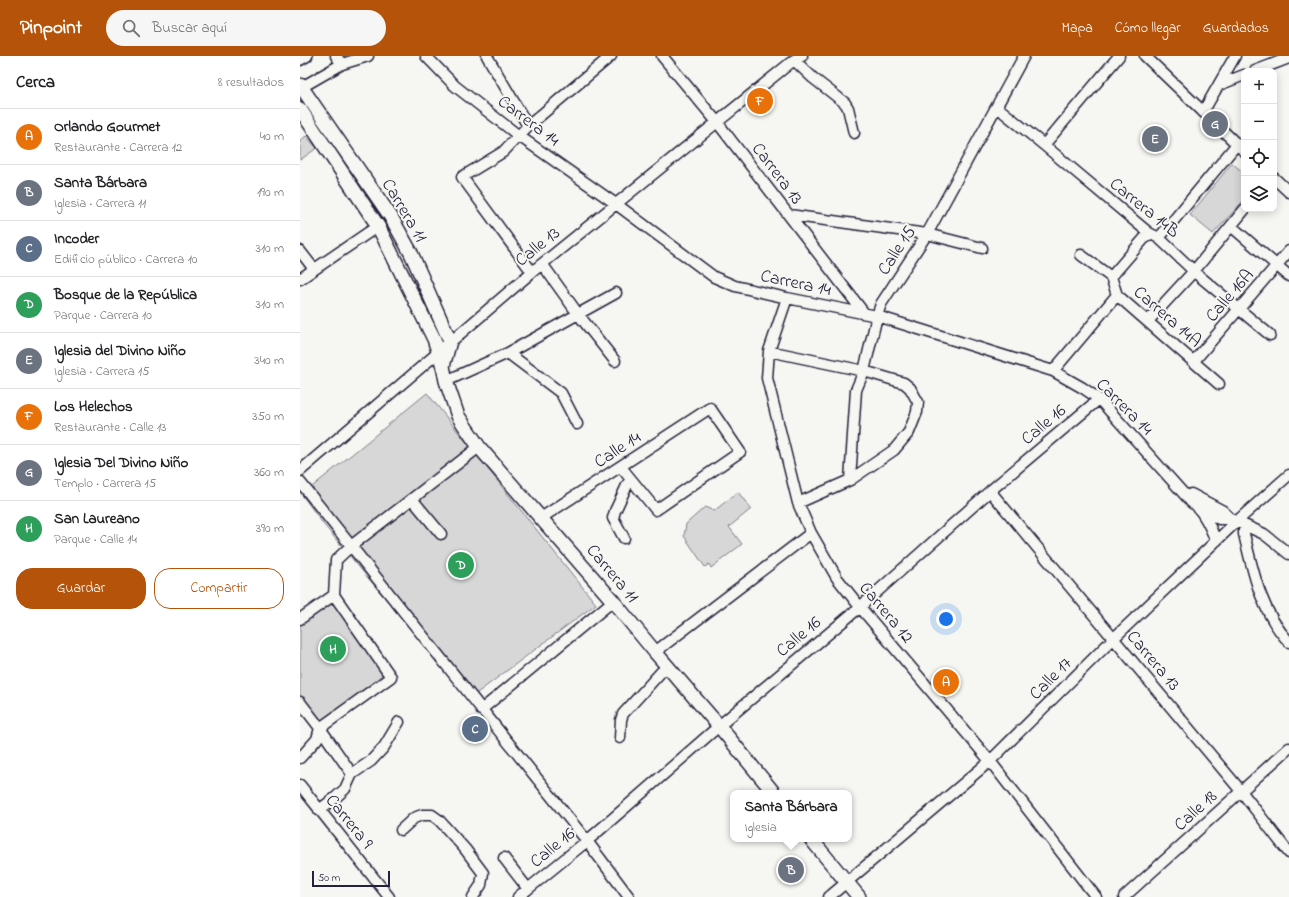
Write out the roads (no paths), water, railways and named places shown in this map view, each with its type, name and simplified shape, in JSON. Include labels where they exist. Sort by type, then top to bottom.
[{"type":"main road","name":"Carrera 11","points":[[301,86],[391,217],[411,253],[446,328],[450,341],[443,366]]},
{"type":"main road","name":"Carrera 11","points":[[300,109],[378,226],[434,340],[458,416],[479,447],[613,601],[772,790]]},
{"type":"main road","points":[[813,842],[859,897]]},
{"type":"street","points":[[300,60],[307,56]]},
{"type":"street","points":[[301,86],[339,60],[368,56]]},
{"type":"street","name":"Carrera 14","points":[[426,56],[455,86],[519,136],[616,204],[714,277],[735,286],[877,316],[1053,371],[1083,388],[1099,400],[1192,503],[1220,519],[1237,522],[1264,534],[1289,554]]},
{"type":"street","points":[[487,56],[528,126]]},
{"type":"street","points":[[532,272],[462,177],[503,152],[528,126],[611,56]]},
{"type":"street","name":"Carrera 13","points":[[662,56],[717,122],[864,314]]},
{"type":"street","name":"Calle 15","points":[[850,480],[856,390],[864,371],[881,304],[927,234],[997,107],[1023,56]]},
{"type":"street","points":[[1044,145],[1119,56]]},
{"type":"street","points":[[1145,56],[1240,147],[1159,238]]},
{"type":"street","points":[[1203,112],[1235,56]]},
{"type":"street","points":[[798,58],[813,78],[845,103],[848,108],[854,133]]},
{"type":"street","name":"Calle 13","points":[[300,471],[438,351],[532,272],[798,58]]},
{"type":"street","points":[[1263,68],[1289,58]]},
{"type":"street","points":[[1219,85],[1241,76]]},
{"type":"street","name":"Carrera 14B","points":[[997,107],[1148,234],[1159,238],[1194,271],[1270,335]]},
{"type":"street","points":[[1277,181],[1289,192]]},
{"type":"street","points":[[1148,321],[1194,271],[1243,212]]},
{"type":"street","points":[[789,215],[927,234],[982,248]]},
{"type":"street","points":[[300,279],[378,226]]},
{"type":"street","points":[[1231,226],[1289,276]]},
{"type":"street","points":[[1081,255],[1111,277],[1148,234]]},
{"type":"street","points":[[300,251],[314,269]]},
{"type":"street","name":"Calle 16A","points":[[1194,361],[1289,252]]},
{"type":"street","points":[[543,264],[578,314],[615,361]]},
{"type":"street","name":"Carrera 14A","points":[[1111,277],[1118,295],[1219,384]]},
{"type":"street","points":[[446,381],[508,354],[616,293]]},
{"type":"street","points":[[1053,371],[1118,295]]},
{"type":"street","name":"Carrera 12","points":[[787,298],[769,351],[767,378],[798,503],[811,533],[837,578],[990,761],[1096,897]]},
{"type":"street","points":[[769,351],[864,371],[904,384],[910,388],[918,402],[917,412],[909,432],[894,450],[850,480],[798,503]]},
{"type":"street","points":[[508,354],[561,393],[577,424]]},
{"type":"street","name":"Calle 16","points":[[518,897],[587,841],[719,726],[860,607],[990,491],[1099,400]]},
{"type":"street","name":"Calle 14","points":[[541,518],[710,408],[740,452],[656,510],[630,479]]},
{"type":"street","points":[[300,758],[317,739],[320,728],[391,677],[334,595],[336,560],[351,546],[479,447]]},
{"type":"street","points":[[621,467],[630,479],[613,518],[624,538]]},
{"type":"street","name":"Calle 17","points":[[828,897],[847,883],[990,761],[1114,638],[1216,541],[1289,475]]},
{"type":"street","points":[[300,482],[587,841],[629,897]]},
{"type":"street","name":"Carrera 14","points":[[1180,489],[1224,511],[1237,522]]},
{"type":"street","name":"Carrera 13","points":[[990,491],[1241,791],[1285,840],[1289,853]]},
{"type":"street","points":[[412,499],[441,534]]},
{"type":"street","points":[[1192,503],[1207,520],[1216,541]]},
{"type":"street","points":[[1237,522],[1244,534],[1262,598],[1271,619],[1289,642]]},
{"type":"street","points":[[655,652],[811,533]]},
{"type":"street","points":[[300,619],[334,595]]},
{"type":"street","points":[[481,710],[613,601]]},
{"type":"street","points":[[620,738],[621,720],[623,714],[661,672],[668,667]]},
{"type":"street","points":[[300,702],[352,774]]},
{"type":"street","points":[[319,810],[336,798],[344,789],[352,774],[371,761],[384,746],[399,722]]},
{"type":"street","name":"Calle 18","points":[[1124,897],[1289,748]]},
{"type":"street","name":"Carrera 9","points":[[300,785],[389,897]]},
{"type":"street","points":[[400,830],[414,818],[422,815],[432,815],[438,820],[465,849],[483,872],[481,885],[473,897]]},
{"type":"street","points":[[504,858],[528,889]]},
{"type":"place","name":"Los Helechos","points":[[760,101]]},
{"type":"place","name":"Iglesia Del Divino Niño","points":[[1215,124]]},
{"type":"place","name":"Iglesia del Divino Niño","points":[[1155,139]]},
{"type":"place","name":"Bosque de la República","points":[[461,565]]},
{"type":"place","name":"San Laureano","points":[[333,649]]},
{"type":"place","name":"Orlando Gourmet","points":[[946,682]]},
{"type":"place","name":"Incoder","points":[[475,729]]},
{"type":"place","name":"Santa Bárbara","points":[[791,870]]}]
